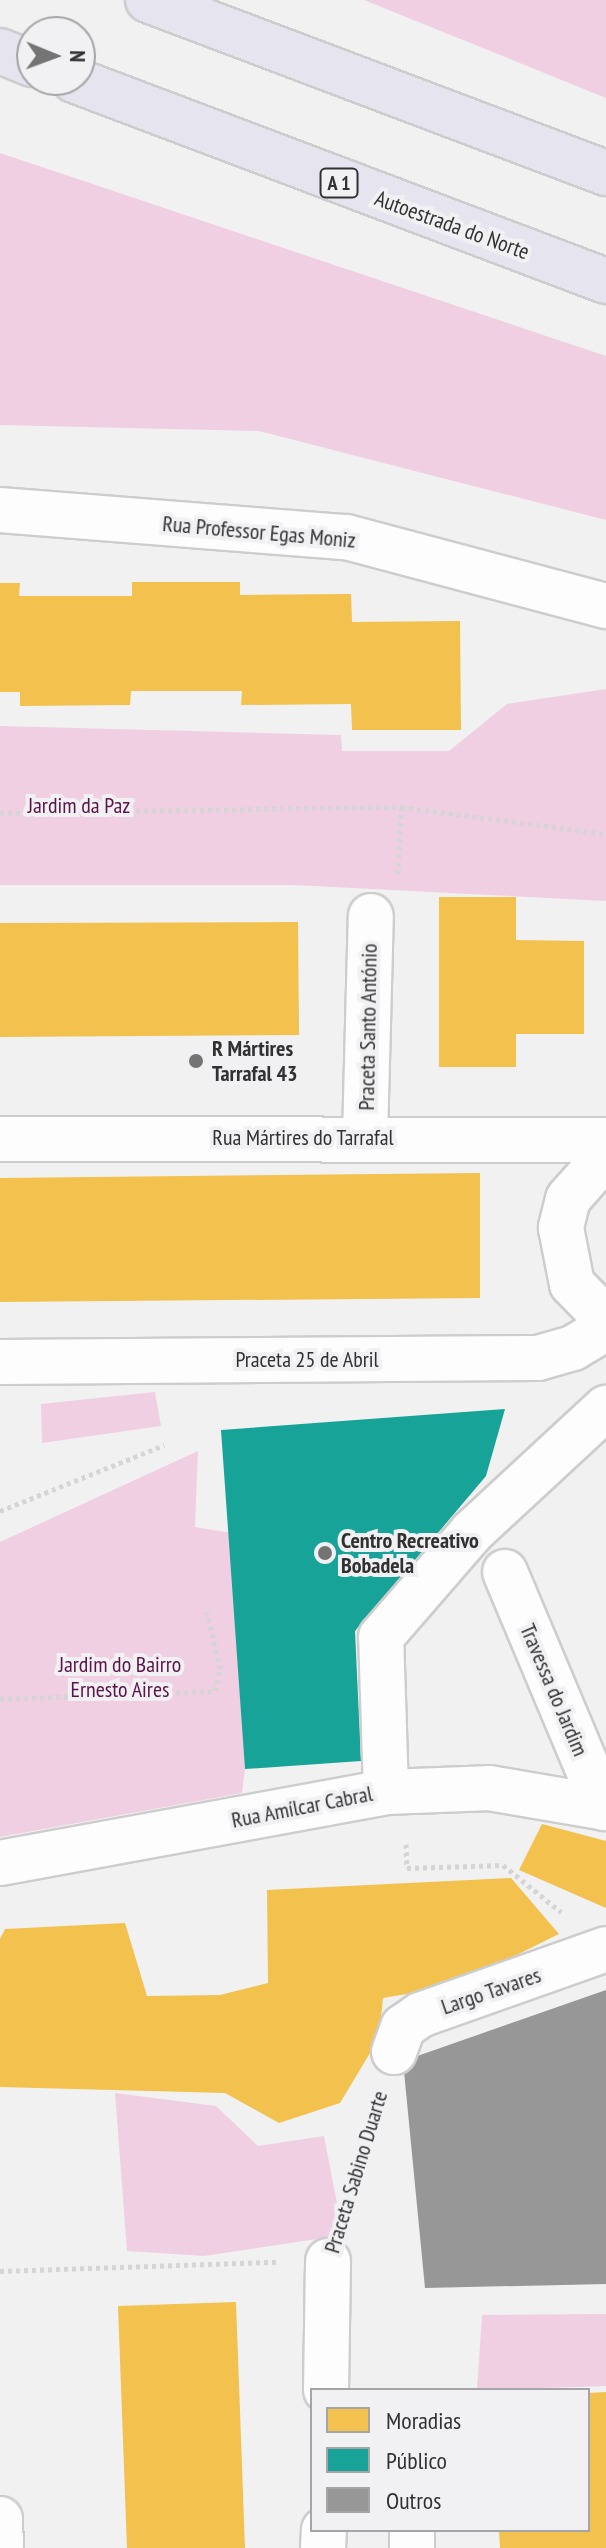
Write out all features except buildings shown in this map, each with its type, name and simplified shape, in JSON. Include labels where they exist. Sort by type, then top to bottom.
[{"type":"highway","points":[[148,0],[606,173]]},
{"type":"highway","name":"Autoestrada do Norte","points":[[96,88],[606,281]]},
{"type":"street","name":"Rua Professor Egas Moniz","points":[[0,510],[346,537],[606,606]]},
{"type":"street","name":"Praceta Santo António","points":[[365,1138],[371,916]]},
{"type":"street","name":"Rua Mártires do Tarrafal","points":[[0,1139],[606,1140]]},
{"type":"street","points":[[606,1156],[584,1175],[568,1199],[561,1228],[572,1284],[606,1319]]},
{"type":"street","name":"Praceta 25 de Abril","points":[[0,1362],[538,1358],[573,1348],[606,1328]]},
{"type":"street","points":[[395,1791],[381,1637],[472,1532],[606,1408]]},
{"type":"street","name":"Travessa do Jardim","points":[[505,1572],[605,1808]]},
{"type":"street","name":"Rua Amílcar Cabral","points":[[0,1863],[395,1791],[489,1788],[605,1808]]},
{"type":"street","name":"Largo Tavares","points":[[394,2052],[403,2027],[420,2015],[606,1949]]},
{"type":"street","name":"Praceta Sabino Duarte","points":[[326,2388],[328,2261]]},
{"type":"street","points":[[0,2519],[1,2548]]},
{"type":"path","points":[[0,813],[401,807],[606,834]]},
{"type":"path","points":[[0,1511],[164,1445]]},
{"type":"path","points":[[0,1699],[215,1691],[220,1669],[207,1612]]},
{"type":"path","points":[[395,1791],[407,1868],[503,1865],[572,1921]]},
{"type":"path","name":"Praceta Sabino Duarte","points":[[328,2261],[394,2052]]},
{"type":"path","points":[[0,2271],[328,2261]]},
{"type":"green space","points":[[364,0],[606,0],[606,98]]},
{"type":"green space","points":[[0,153],[606,356],[606,520],[259,431],[0,425]]},
{"type":"green space","name":"Jardim da Paz","points":[[606,689],[606,901],[293,885],[0,885],[0,726],[341,735],[342,751],[449,751],[507,704]]},
{"type":"green space","points":[[155,1392],[161,1426],[42,1443],[41,1404]]},
{"type":"green space","name":"Jardim do Bairro Ernesto Aires","points":[[198,1451],[195,1527],[231,1533],[245,1769],[242,1793],[0,1837],[0,1542]]},
{"type":"green space","points":[[115,2093],[216,2106],[258,2146],[324,2136],[343,2235],[204,2256],[127,2251]]},
{"type":"green space","points":[[606,2314],[606,2386],[477,2388],[482,2315]]},
{"type":"place","name":"R Mártires Tarrafal 43","points":[[196,1061]]},
{"type":"place","name":"Centro Recreativo Bobadela","points":[[325,1553]]}]
